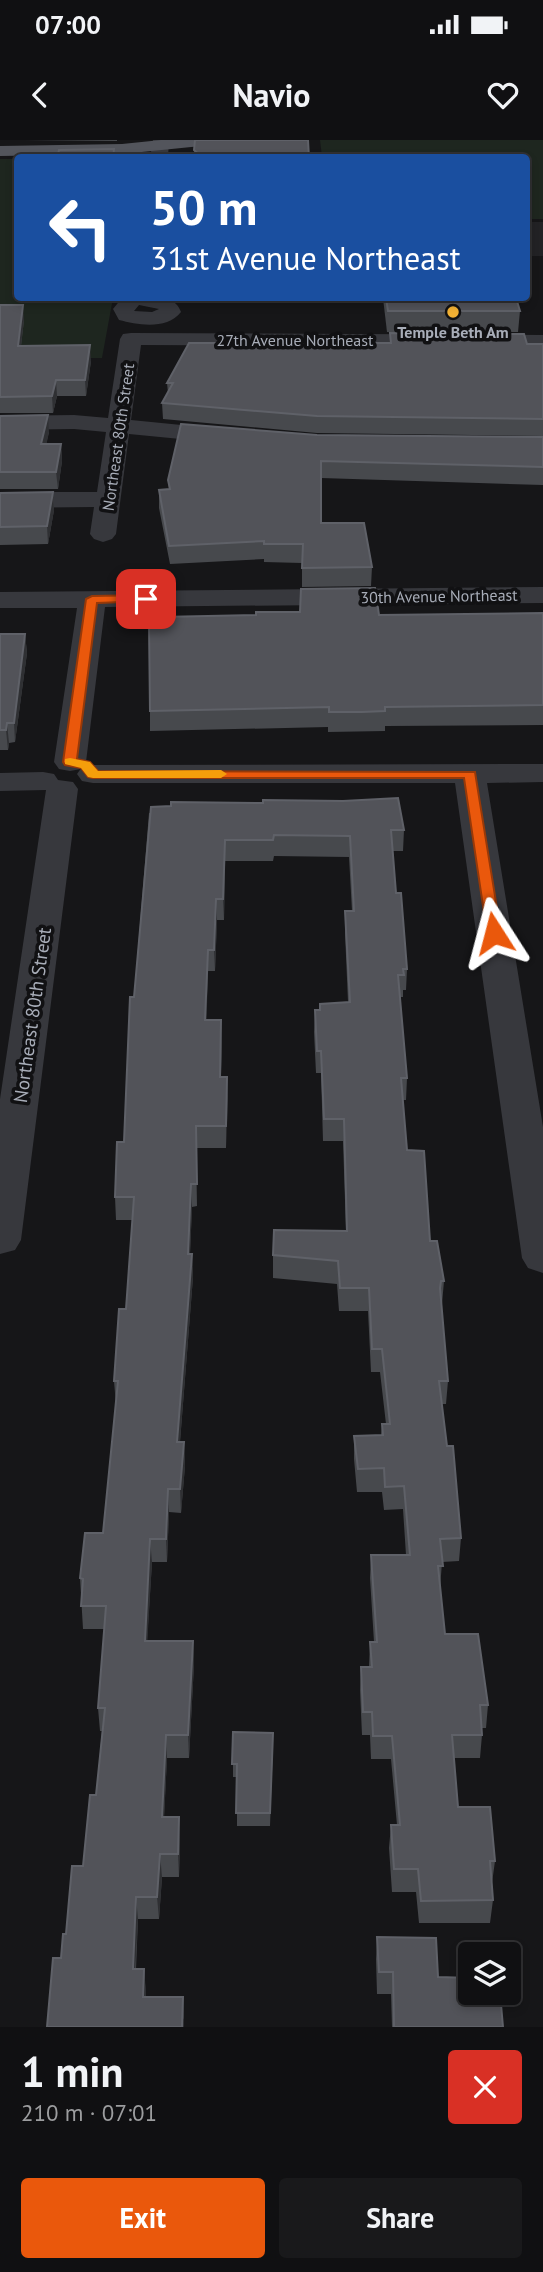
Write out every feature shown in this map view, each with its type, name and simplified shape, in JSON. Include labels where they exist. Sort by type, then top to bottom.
[{"type":"main road","points":[[0,151],[160,148],[211,140]]},
{"type":"street","name":"27th Avenue Northeast","points":[[131,339],[543,341]]},
{"type":"street","name":"Northeast 80th Street","points":[[103,534],[131,339]]},
{"type":"street","points":[[0,422],[74,422],[248,438]]},
{"type":"street","points":[[0,500],[109,499]]},
{"type":"street","name":"30th Avenue Northeast","points":[[0,600],[543,595]]},
{"type":"street","name":"Northeast 80th Street","points":[[0,1240],[15,1034],[67,777],[92,599]]},
{"type":"street","points":[[470,774],[543,1258]]},
{"type":"street","points":[[0,782],[67,777],[543,774]]},
{"type":"shaded area","points":[[320,140],[543,140],[543,219],[530,219],[530,154],[322,154]]},
{"type":"shaded area","points":[[0,159],[14,159],[14,301],[112,301],[102,358],[0,358]]},
{"type":"shaded area","points":[[530,222],[543,222],[543,256],[530,256]]},
{"type":"building","points":[[195,140],[308,140],[309,154],[199,154],[194,150]]},
{"type":"building","points":[[114,149],[113,154],[58,154],[59,150]]},
{"type":"building","points":[[386,301],[517,301],[520,311],[388,311]]},
{"type":"building","points":[[0,305],[23,305],[18,346],[90,345],[85,380],[56,380],[52,396],[0,397]]},
{"type":"building","points":[[390,333],[524,334],[527,344],[543,344],[543,419],[317,416],[162,403],[173,383],[167,383],[189,343],[391,343]]},
{"type":"building","points":[[48,415],[41,444],[61,444],[56,472],[0,472],[0,416]]},
{"type":"building","points":[[181,424],[317,435],[543,437],[543,467],[321,461],[321,523],[364,523],[372,567],[302,568],[303,544],[264,544],[264,541],[169,546],[159,490],[170,489],[168,480]]},
{"type":"building","points":[[53,492],[47,526],[0,527],[0,493]]},
{"type":"building","points":[[375,588],[379,615],[543,613],[543,705],[385,707],[385,711],[362,712],[329,712],[329,707],[150,711],[149,624],[159,624],[160,617],[300,612],[301,589]]},
{"type":"building","points":[[0,634],[25,634],[14,723],[7,723],[6,730],[0,730]]},
{"type":"building","points":[[398,798],[404,830],[391,830],[396,893],[401,893],[407,969],[403,969],[404,975],[398,975],[407,1078],[401,1078],[407,1150],[424,1151],[430,1241],[437,1241],[444,1281],[441,1281],[440,1288],[448,1381],[439,1381],[447,1446],[453,1446],[461,1538],[440,1539],[443,1566],[438,1566],[445,1634],[478,1634],[488,1705],[480,1705],[482,1735],[452,1735],[458,1807],[490,1807],[495,1861],[490,1861],[493,1900],[421,1901],[418,1869],[394,1869],[391,1825],[400,1825],[392,1736],[373,1736],[372,1712],[363,1712],[361,1667],[372,1667],[370,1642],[377,1642],[371,1555],[410,1555],[404,1486],[385,1487],[384,1468],[358,1469],[354,1436],[383,1435],[382,1424],[390,1424],[382,1349],[372,1349],[369,1288],[340,1288],[338,1261],[273,1255],[274,1230],[347,1231],[344,1119],[324,1119],[321,1051],[317,1051],[315,1010],[320,1010],[320,1004],[350,1002],[345,911],[354,911],[350,836],[274,835],[273,840],[225,840],[223,899],[216,899],[214,950],[208,950],[205,1020],[221,1020],[220,1077],[227,1077],[226,1126],[196,1126],[197,1184],[191,1184],[188,1254],[192,1254],[177,1442],[184,1442],[180,1489],[168,1489],[166,1539],[150,1539],[145,1641],[193,1641],[188,1735],[166,1735],[162,1817],[179,1817],[178,1854],[160,1854],[157,1897],[136,1897],[133,1969],[144,1969],[143,1997],[183,1997],[182,2027],[47,2027],[53,1958],[61,1958],[63,1934],[66,1934],[72,1866],[83,1866],[90,1795],[96,1795],[105,1708],[98,1708],[106,1606],[81,1606],[83,1579],[80,1578],[85,1533],[103,1533],[118,1381],[114,1381],[119,1309],[126,1309],[134,1197],[115,1197],[117,1142],[124,1142],[130,997],[134,997],[151,807],[171,806],[171,802],[263,803],[263,800],[343,801]]},
{"type":"building","points":[[233,1732],[273,1733],[270,1813],[236,1813],[237,1764],[232,1764]]},
{"type":"building","points":[[377,1937],[436,1938],[438,1977],[458,1978],[458,2005],[501,2005],[503,2027],[394,2027],[393,1972],[379,1972]]},
{"type":"slow traffic","points":[[70,762],[86,765],[91,768],[93,775],[221,774]]},
{"type":"place","name":"Temple Beth Am","points":[[453,312]]},
{"type":"route","points":[[146,599],[92,599],[70,762],[86,765],[91,768],[93,775],[470,774],[494,933]]}]
